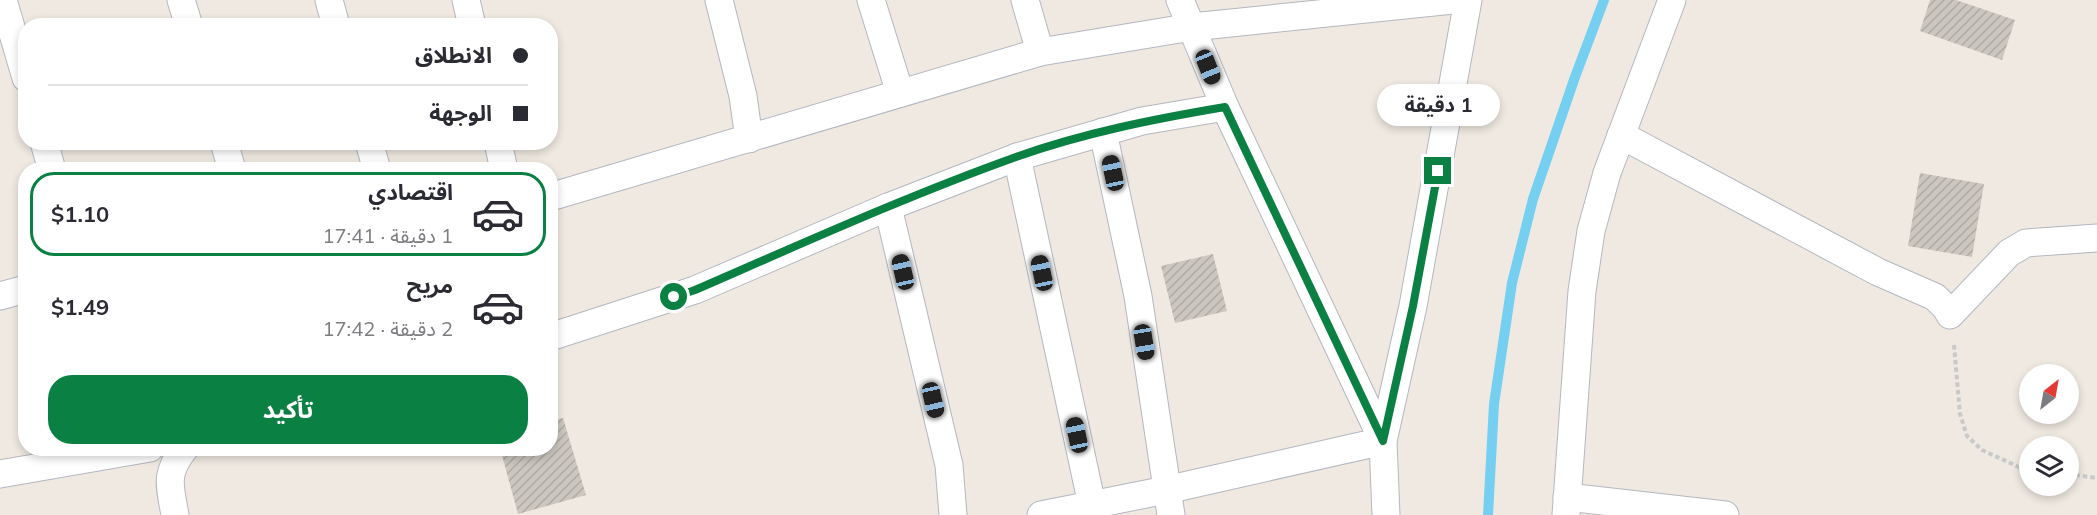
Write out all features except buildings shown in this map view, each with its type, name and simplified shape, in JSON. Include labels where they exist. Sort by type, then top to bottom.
[{"type":"street","points":[[3,0],[18,51]]},
{"type":"street","points":[[182,0],[187,18]]},
{"type":"street","points":[[329,0],[334,18]]},
{"type":"street","points":[[466,0],[469,18]]},
{"type":"street","points":[[719,0],[743,96],[749,139]]},
{"type":"street","points":[[871,0],[900,93]]},
{"type":"street","points":[[1025,0],[1040,52]]},
{"type":"street","points":[[1180,0],[1225,107],[1383,441]]},
{"type":"street","points":[[558,195],[1040,52],[1328,6],[1453,0]]},
{"type":"street","points":[[1386,515],[1383,441],[1413,306],[1468,0]]},
{"type":"street","points":[[1672,0],[1607,173],[1591,231],[1582,291],[1567,506],[1725,515]]},
{"type":"street","points":[[558,334],[695,290],[888,207],[1017,157],[1142,121],[1225,107]]},
{"type":"street","points":[[1103,132],[1136,287],[1169,502]]},
{"type":"street","points":[[1621,135],[1878,272],[1935,297],[1950,315],[2009,253],[2026,243],[2097,238]]},
{"type":"street","points":[[1017,157],[1092,505]]},
{"type":"street","points":[[888,207],[949,465],[953,515]]},
{"type":"street","points":[[0,296],[18,291]]},
{"type":"street","points":[[1041,515],[1092,505],[1169,502],[1383,441]]},
{"type":"street","points":[[0,474],[104,456]]},
{"type":"street","points":[[175,515],[169,480],[172,466],[179,456]]},
{"type":"path","points":[[1950,315],[1953,326],[1960,414],[1967,436],[1982,450],[2019,467]]},
{"type":"path","points":[[2079,476],[2097,478]]},
{"type":"waterway","points":[[1488,515],[1494,404],[1512,283],[1533,199],[1604,0]]},
{"type":"route","points":[[674,297],[888,207],[1017,157],[1142,121],[1225,107],[1383,441],[1413,306],[1438,171]]}]
